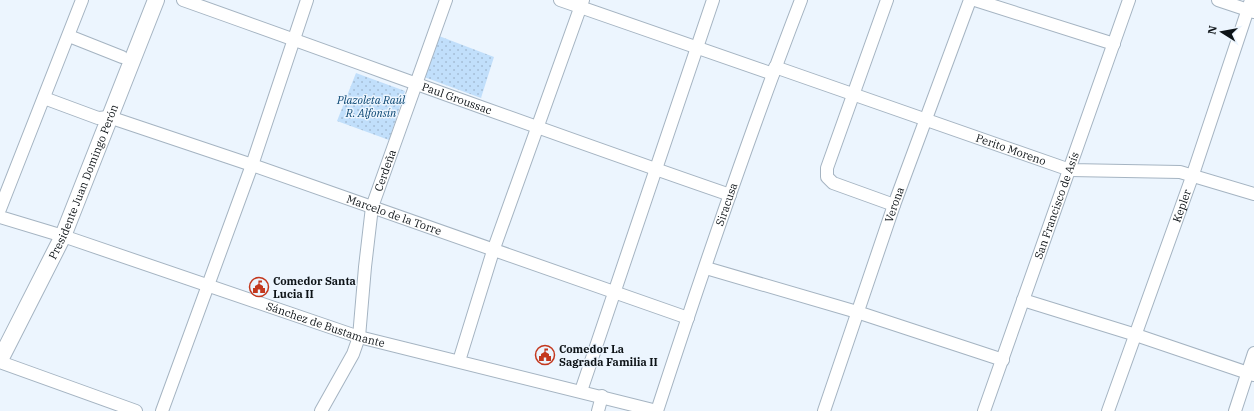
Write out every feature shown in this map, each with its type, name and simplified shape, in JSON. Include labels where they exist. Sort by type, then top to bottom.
[{"type":"main road","name":"Presidente Juan Domingo Perón","points":[[104,117],[122,57],[145,0]]},
{"type":"main road","name":"Presidente Juan Domingo Perón","points":[[0,361],[58,234],[104,117],[156,0]]},
{"type":"main road","name":"Presidente Juan Domingo Perón","points":[[0,335],[58,234]]},
{"type":"street","points":[[0,209],[82,0]]},
{"type":"street","name":"Paul Groussac","points":[[183,0],[416,82],[538,128],[730,195]]},
{"type":"street","points":[[162,411],[252,165],[307,0]]},
{"type":"street","name":"Cerdeña","points":[[321,411],[353,354],[359,337],[372,207],[446,0]]},
{"type":"street","name":"Perito Moreno","points":[[560,0],[582,4],[697,46],[853,93],[1070,170],[1180,172],[1192,177],[1254,194]]},
{"type":"street","points":[[581,391],[657,170],[713,0]]},
{"type":"street","name":"Siracusa","points":[[657,411],[774,70],[802,0]]},
{"type":"street","points":[[887,0],[827,168],[827,177],[833,184],[894,205]]},
{"type":"street","name":"Verona","points":[[824,411],[894,205],[970,0]]},
{"type":"street","points":[[975,0],[1114,44]]},
{"type":"street","name":"San Francisco de Asís","points":[[984,411],[1129,0]]},
{"type":"street","points":[[1218,0],[1251,7]]},
{"type":"street","points":[[459,361],[493,251],[582,4]]},
{"type":"street","name":"Kepler","points":[[1108,411],[1251,7]]},
{"type":"street","points":[[68,36],[122,57]]},
{"type":"street","name":"Marcelo de la Torre","points":[[44,98],[252,165],[493,251],[688,318]]},
{"type":"street","name":"Sánchez de Bustamante","points":[[0,217],[58,234],[359,337],[602,396],[657,411]]},
{"type":"street","points":[[706,268],[857,312],[1003,360]]},
{"type":"street","points":[[1023,300],[1136,335],[1251,374]]},
{"type":"street","points":[[1235,411],[1251,374],[1254,353]]},
{"type":"street","points":[[0,361],[136,411]]},
{"type":"street","points":[[598,411],[602,396]]},
{"type":"green space","points":[[439,36],[494,57],[481,98],[424,77]]},
{"type":"green space","name":"Plazoleta Raúl R. Alfonsín","points":[[356,73],[405,91],[389,140],[337,121]]},
{"type":"place","name":"Comedor Santa Lucia II","points":[[259,287]]},
{"type":"place","name":"Comedor La Sagrada Familia II","points":[[545,355]]}]
